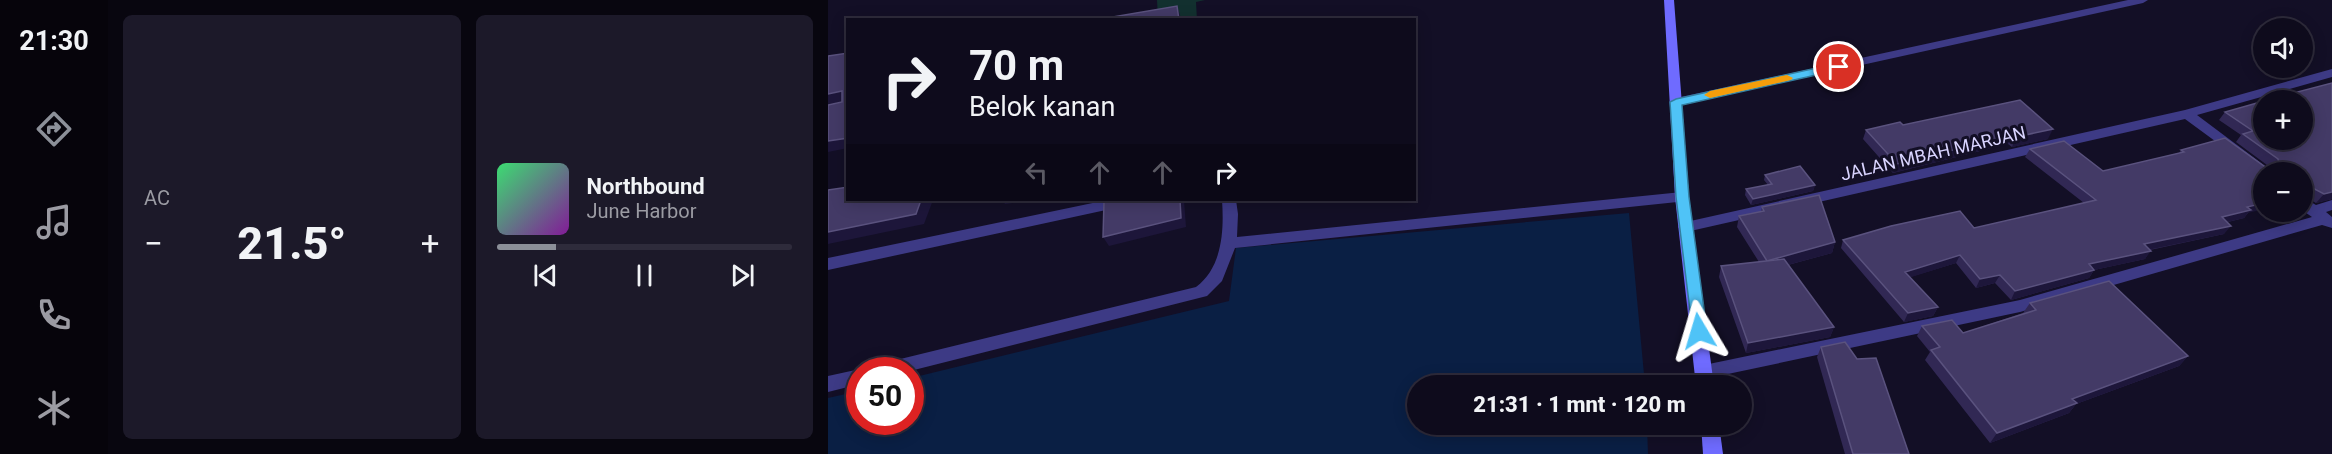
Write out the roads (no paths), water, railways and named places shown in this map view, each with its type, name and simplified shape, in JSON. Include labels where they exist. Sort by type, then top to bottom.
[{"type":"main road","points":[[1669,0],[1682,197],[1704,375]]},
{"type":"main road","points":[[1711,435],[1713,454]]},
{"type":"street","points":[[1676,102],[2143,0]]},
{"type":"street","name":"JALAN MBAH MARJAN","points":[[1686,227],[2187,114],[2332,73]]},
{"type":"street","points":[[2187,114],[2253,164]]},
{"type":"street","points":[[1229,243],[1682,197]]},
{"type":"street","points":[[828,264],[1124,201]]},
{"type":"street","points":[[924,360],[1201,292],[1216,279],[1229,243],[1229,201]]},
{"type":"street","points":[[1722,375],[2020,306],[2321,212]]},
{"type":"street","points":[[828,384],[846,380]]},
{"type":"water","points":[[1629,213],[1644,375],[1407,375],[1407,435],[1647,435],[1648,454],[828,454],[828,398],[846,394],[846,435],[924,435],[924,375],[1229,301],[1236,248]]}]
